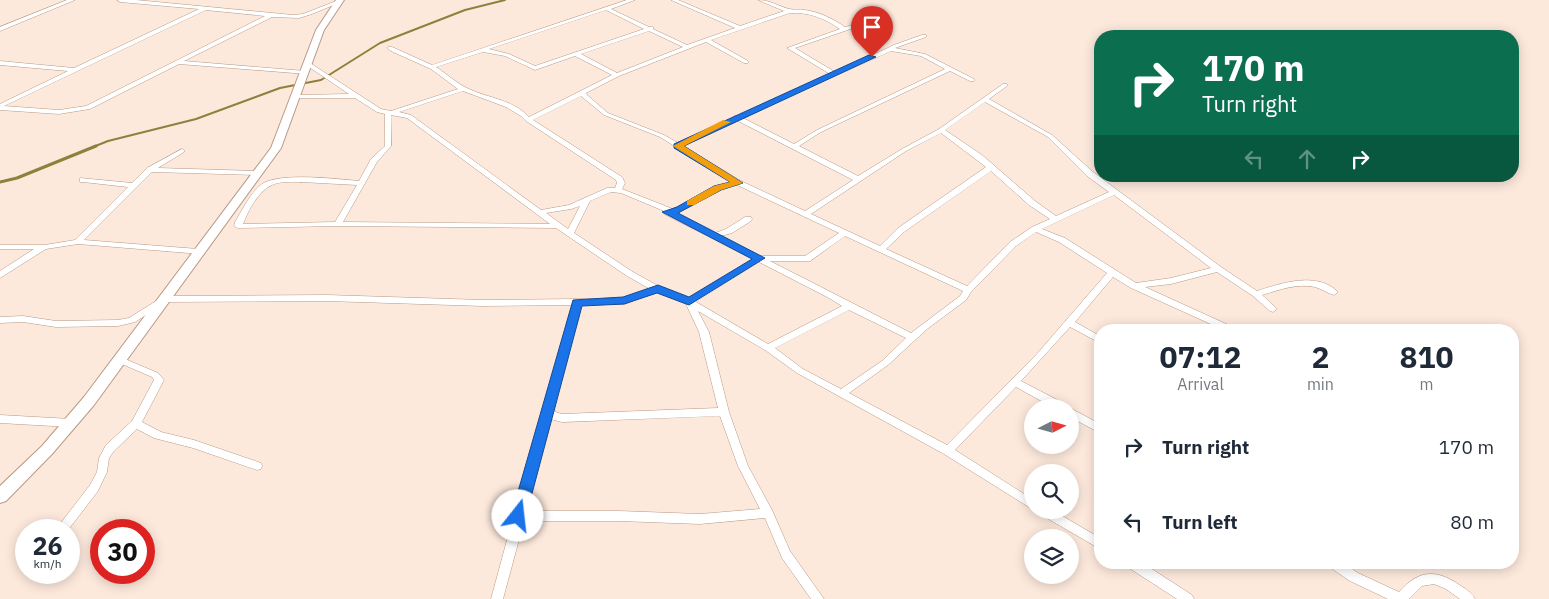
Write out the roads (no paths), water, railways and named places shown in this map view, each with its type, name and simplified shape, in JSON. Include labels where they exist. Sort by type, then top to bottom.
[{"type":"main road","points":[[0,496],[47,450],[71,423],[276,148],[297,97],[320,26],[339,1]]},
{"type":"street","points":[[0,29],[72,0]]},
{"type":"street","points":[[120,0],[298,17],[339,1]]},
{"type":"street","points":[[431,67],[632,0]]},
{"type":"street","points":[[674,0],[739,28]]},
{"type":"street","points":[[761,0],[789,11]]},
{"type":"street","points":[[0,107],[204,9]]},
{"type":"street","points":[[608,9],[690,47]]},
{"type":"street","points":[[528,120],[617,75],[739,28],[789,11],[804,10],[819,15],[832,20],[843,29]]},
{"type":"street","points":[[0,107],[59,112],[88,108],[180,63],[271,15]]},
{"type":"street","points":[[834,74],[790,48],[863,23]]},
{"type":"street","points":[[484,50],[507,55],[535,68],[650,28]]},
{"type":"street","points":[[677,146],[736,117],[890,49],[924,36]]},
{"type":"street","points":[[708,41],[746,62]]},
{"type":"street","points":[[390,48],[406,59],[431,67],[464,89],[493,99],[524,115],[528,120],[619,179],[621,183],[617,190]]},
{"type":"street","points":[[890,49],[923,55],[972,80]]},
{"type":"street","points":[[576,54],[617,75]]},
{"type":"street","points":[[0,63],[74,70]]},
{"type":"street","points":[[180,63],[306,68],[357,96],[379,111],[409,116],[558,226],[630,274],[658,289],[689,302],[768,348],[800,371],[948,451],[1024,499]]},
{"type":"street","points":[[795,146],[819,131],[950,69]]},
{"type":"street","points":[[806,213],[858,179],[941,130],[1006,84]]},
{"type":"street","points":[[388,114],[464,89]]},
{"type":"street","points":[[583,92],[584,96],[606,114],[650,131],[738,183],[968,290]]},
{"type":"street","points":[[297,97],[357,96]]},
{"type":"street","points":[[984,99],[1050,136],[1094,176]]},
{"type":"street","points":[[338,224],[374,161],[388,146],[388,114]]},
{"type":"street","points":[[736,117],[858,179]]},
{"type":"street","points":[[941,130],[979,156],[990,168],[1013,184],[1032,203],[1055,219]]},
{"type":"street","points":[[78,242],[150,170],[182,150]]},
{"type":"street","points":[[882,249],[901,230],[990,168]]},
{"type":"street","points":[[150,170],[214,174],[258,173]]},
{"type":"street","points":[[83,180],[135,186]]},
{"type":"street","points":[[1102,182],[1218,269],[1256,294],[1273,309]]},
{"type":"street","points":[[362,183],[270,183],[258,194],[238,222],[238,226],[338,224],[558,226]]},
{"type":"street","points":[[668,212],[679,210],[718,188],[738,183]]},
{"type":"street","points":[[540,212],[571,207],[617,190],[668,212],[913,338]]},
{"type":"street","points":[[842,394],[885,363],[924,326],[963,298],[968,290],[1013,244],[1035,229],[1115,192]]},
{"type":"street","points":[[242,194],[258,194]]},
{"type":"street","points":[[570,234],[587,200]]},
{"type":"street","points":[[714,236],[729,231],[748,219]]},
{"type":"street","points":[[1035,229],[1062,240],[1134,286],[1219,324]]},
{"type":"street","points":[[689,302],[760,258],[808,259],[845,232]]},
{"type":"street","points":[[0,247],[44,247],[78,242],[198,252]]},
{"type":"street","points":[[0,275],[44,247]]},
{"type":"street","points":[[1134,286],[1179,279],[1218,269]]},
{"type":"street","points":[[948,451],[1015,382],[1112,273]]},
{"type":"street","points":[[1256,294],[1304,282],[1320,284],[1334,292]]},
{"type":"street","points":[[0,320],[23,319],[56,324],[118,323],[132,320],[164,299],[327,298],[473,302],[577,302],[624,301],[658,289]]},
{"type":"street","points":[[497,599],[577,302]]},
{"type":"street","points":[[689,302],[704,332],[718,381],[724,412],[743,466],[768,513],[786,554],[818,599]]},
{"type":"street","points":[[768,348],[809,329],[846,308],[847,305]]},
{"type":"street","points":[[1068,322],[1094,337]]},
{"type":"street","points":[[70,519],[94,488],[102,472],[104,458],[110,448],[136,424],[159,380],[156,375],[118,359]]},
{"type":"street","points":[[1015,382],[1046,399]]},
{"type":"street","points":[[549,406],[551,415],[562,418],[724,412]]},
{"type":"street","points":[[1079,417],[1094,426]]},
{"type":"street","points":[[0,419],[71,423]]},
{"type":"street","points":[[136,424],[158,435],[194,444],[256,466]]},
{"type":"street","points":[[518,516],[619,516],[700,519],[768,513]]},
{"type":"street","points":[[1057,519],[1094,540]]},
{"type":"street","points":[[1141,569],[1188,599]]},
{"type":"street","points":[[1345,569],[1401,599],[1410,587],[1422,578],[1437,578],[1450,583],[1469,599]]},
{"type":"waterway","points":[[93,147],[108,141],[196,119],[280,88],[321,80],[380,43],[465,10],[505,0]]},
{"type":"waterway","points":[[0,182],[17,178],[96,146]]}]
